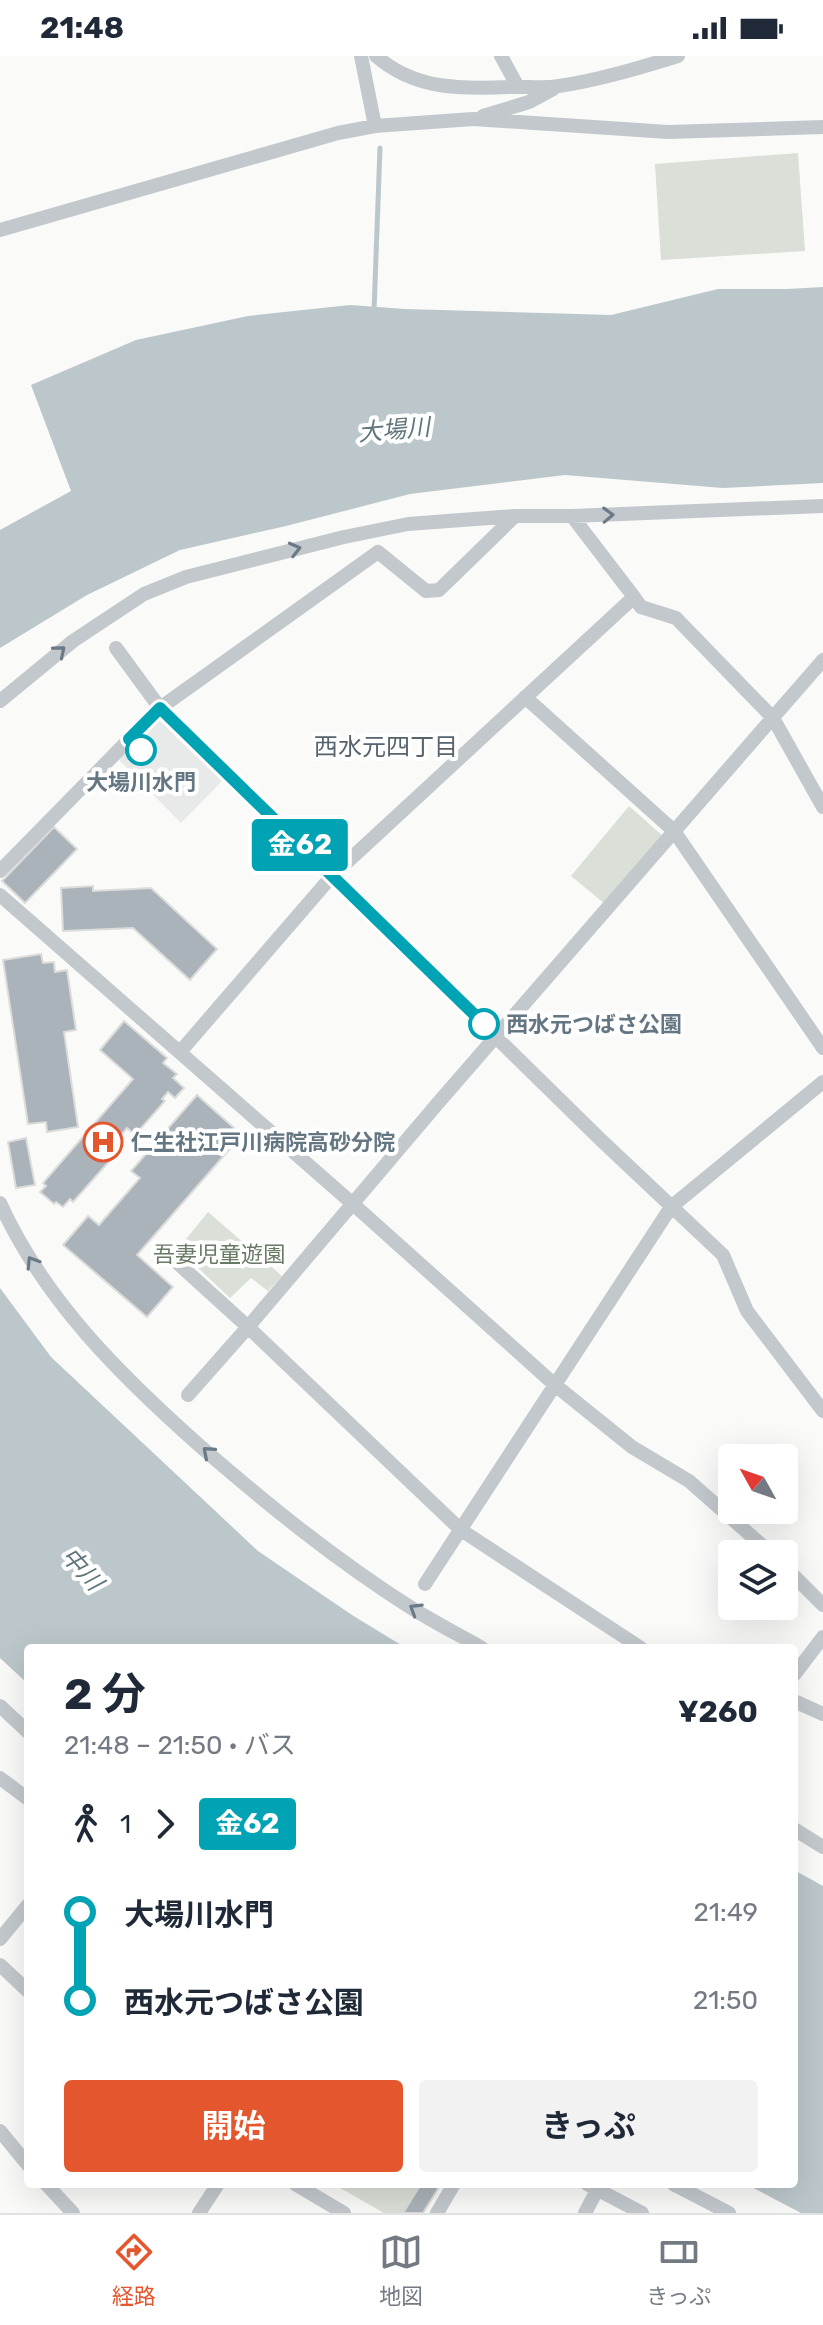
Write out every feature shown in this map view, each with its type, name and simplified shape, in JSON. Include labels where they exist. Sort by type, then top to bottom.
[{"type":"street","points":[[361,56],[375,126]]},
{"type":"street","points":[[376,56],[405,75],[462,89],[557,87],[678,56]]},
{"type":"street","points":[[501,56],[518,87]]},
{"type":"street","points":[[473,119],[529,102],[557,87]]},
{"type":"street","points":[[0,230],[338,133],[375,126],[473,119],[668,132],[823,127]]},
{"type":"street","points":[[0,701],[73,641],[144,594],[186,577],[344,537],[408,524],[515,516],[823,506]]},
{"type":"street","points":[[0,871],[160,708],[378,552],[426,591],[439,590],[515,516]]},
{"type":"street","points":[[572,516],[641,607],[676,618],[773,718],[823,807]]},
{"type":"street","points":[[180,1052],[332,876],[634,597]]},
{"type":"street","points":[[116,648],[160,708],[723,1255],[747,1311],[823,1411]]},
{"type":"street","points":[[188,1395],[823,660]]},
{"type":"street","points":[[525,697],[674,831],[823,1048]]},
{"type":"street","points":[[0,895],[555,1385],[632,1447],[689,1481],[756,1540]]},
{"type":"street","points":[[425,1584],[671,1207],[823,1082]]},
{"type":"street","points":[[0,1203],[26,1255],[45,1282],[123,1375],[168,1417],[276,1511],[354,1569],[475,1644]]},
{"type":"street","points":[[171,1257],[461,1530],[635,1644]]},
{"type":"street","points":[[798,1580],[823,1605]]},
{"type":"street","points":[[798,1670],[823,1637]]},
{"type":"street","points":[[798,1703],[823,1714]]},
{"type":"street","points":[[0,1706],[24,1728]]},
{"type":"street","points":[[3,1785],[24,1797]]},
{"type":"street","points":[[798,1831],[823,1847]]},
{"type":"street","points":[[0,1939],[24,1910]]},
{"type":"street","points":[[0,1965],[24,1987]]},
{"type":"street","points":[[0,2131],[24,2160]]},
{"type":"street","points":[[50,2188],[73,2213]]},
{"type":"street","points":[[199,2213],[215,2188]]},
{"type":"street","points":[[302,2188],[344,2213]]},
{"type":"street","points":[[437,2213],[452,2188]]},
{"type":"street","points":[[585,2213],[592,2188]]},
{"type":"street","points":[[594,2188],[642,2213]]},
{"type":"street","points":[[681,2188],[729,2213]]},
{"type":"shaded area","points":[[158,719],[222,781],[181,823],[119,760]]},
{"type":"green space","points":[[798,153],[805,251],[661,260],[655,164]]},
{"type":"green space","points":[[629,806],[664,837],[605,904],[571,876]]},
{"type":"green space","name":"吾妻児童遊園","points":[[208,1212],[282,1276],[268,1291],[251,1278],[230,1298],[178,1249]]},
{"type":"green space","points":[[340,2188],[419,2188],[403,2213],[384,2213]]},
{"type":"water","name":"大場川","points":[[823,287],[823,483],[723,488],[565,475],[410,494],[180,550],[87,595],[0,648],[0,530],[71,491],[31,385],[136,340],[248,316],[350,305],[611,315],[718,289]]},
{"type":"water","name":"中川","points":[[0,1288],[51,1357],[258,1551],[399,1644],[24,1644],[24,1680],[0,1658]]},
{"type":"water","points":[[798,1872],[823,1886],[823,2213],[801,2213],[754,2188],[798,2188]]},
{"type":"building","points":[[54,827],[77,849],[25,903],[2,881]]},
{"type":"building","points":[[93,886],[93,891],[151,888],[217,949],[190,980],[133,928],[63,931],[61,888]]},
{"type":"building","points":[[41,954],[43,963],[54,962],[55,972],[67,970],[76,1030],[64,1032],[78,1127],[47,1132],[46,1122],[28,1124],[3,960]]},
{"type":"building","points":[[124,1021],[167,1058],[163,1063],[177,1074],[173,1078],[184,1088],[175,1098],[168,1092],[162,1099],[165,1101],[135,1135],[127,1128],[107,1151],[113,1157],[73,1202],[70,1199],[63,1207],[56,1202],[54,1204],[40,1192],[46,1186],[43,1183],[133,1079],[100,1050]]},
{"type":"building","points":[[197,1095],[242,1135],[137,1255],[173,1287],[147,1317],[63,1245],[88,1216],[99,1225],[140,1178],[131,1171]]},
{"type":"building","points":[[26,1138],[35,1185],[16,1188],[8,1142]]},
{"type":"building","points":[[419,2188],[439,2188],[423,2213],[403,2213]]},
{"type":"waterway","points":[[374,311],[380,148]]},
{"type":"bus line","name":"金62","points":[[141,750],[129,739],[160,708],[484,1024]]},
{"type":"place","name":"大場川水門","points":[[141,750]]},
{"type":"place","name":"西水元つばさ公園","points":[[484,1024]]},
{"type":"place","name":"仁生社江戸川病院高砂分院","points":[[103,1142]]},
{"type":"district","name":"西水元四丁目","points":[[386,747]]}]
